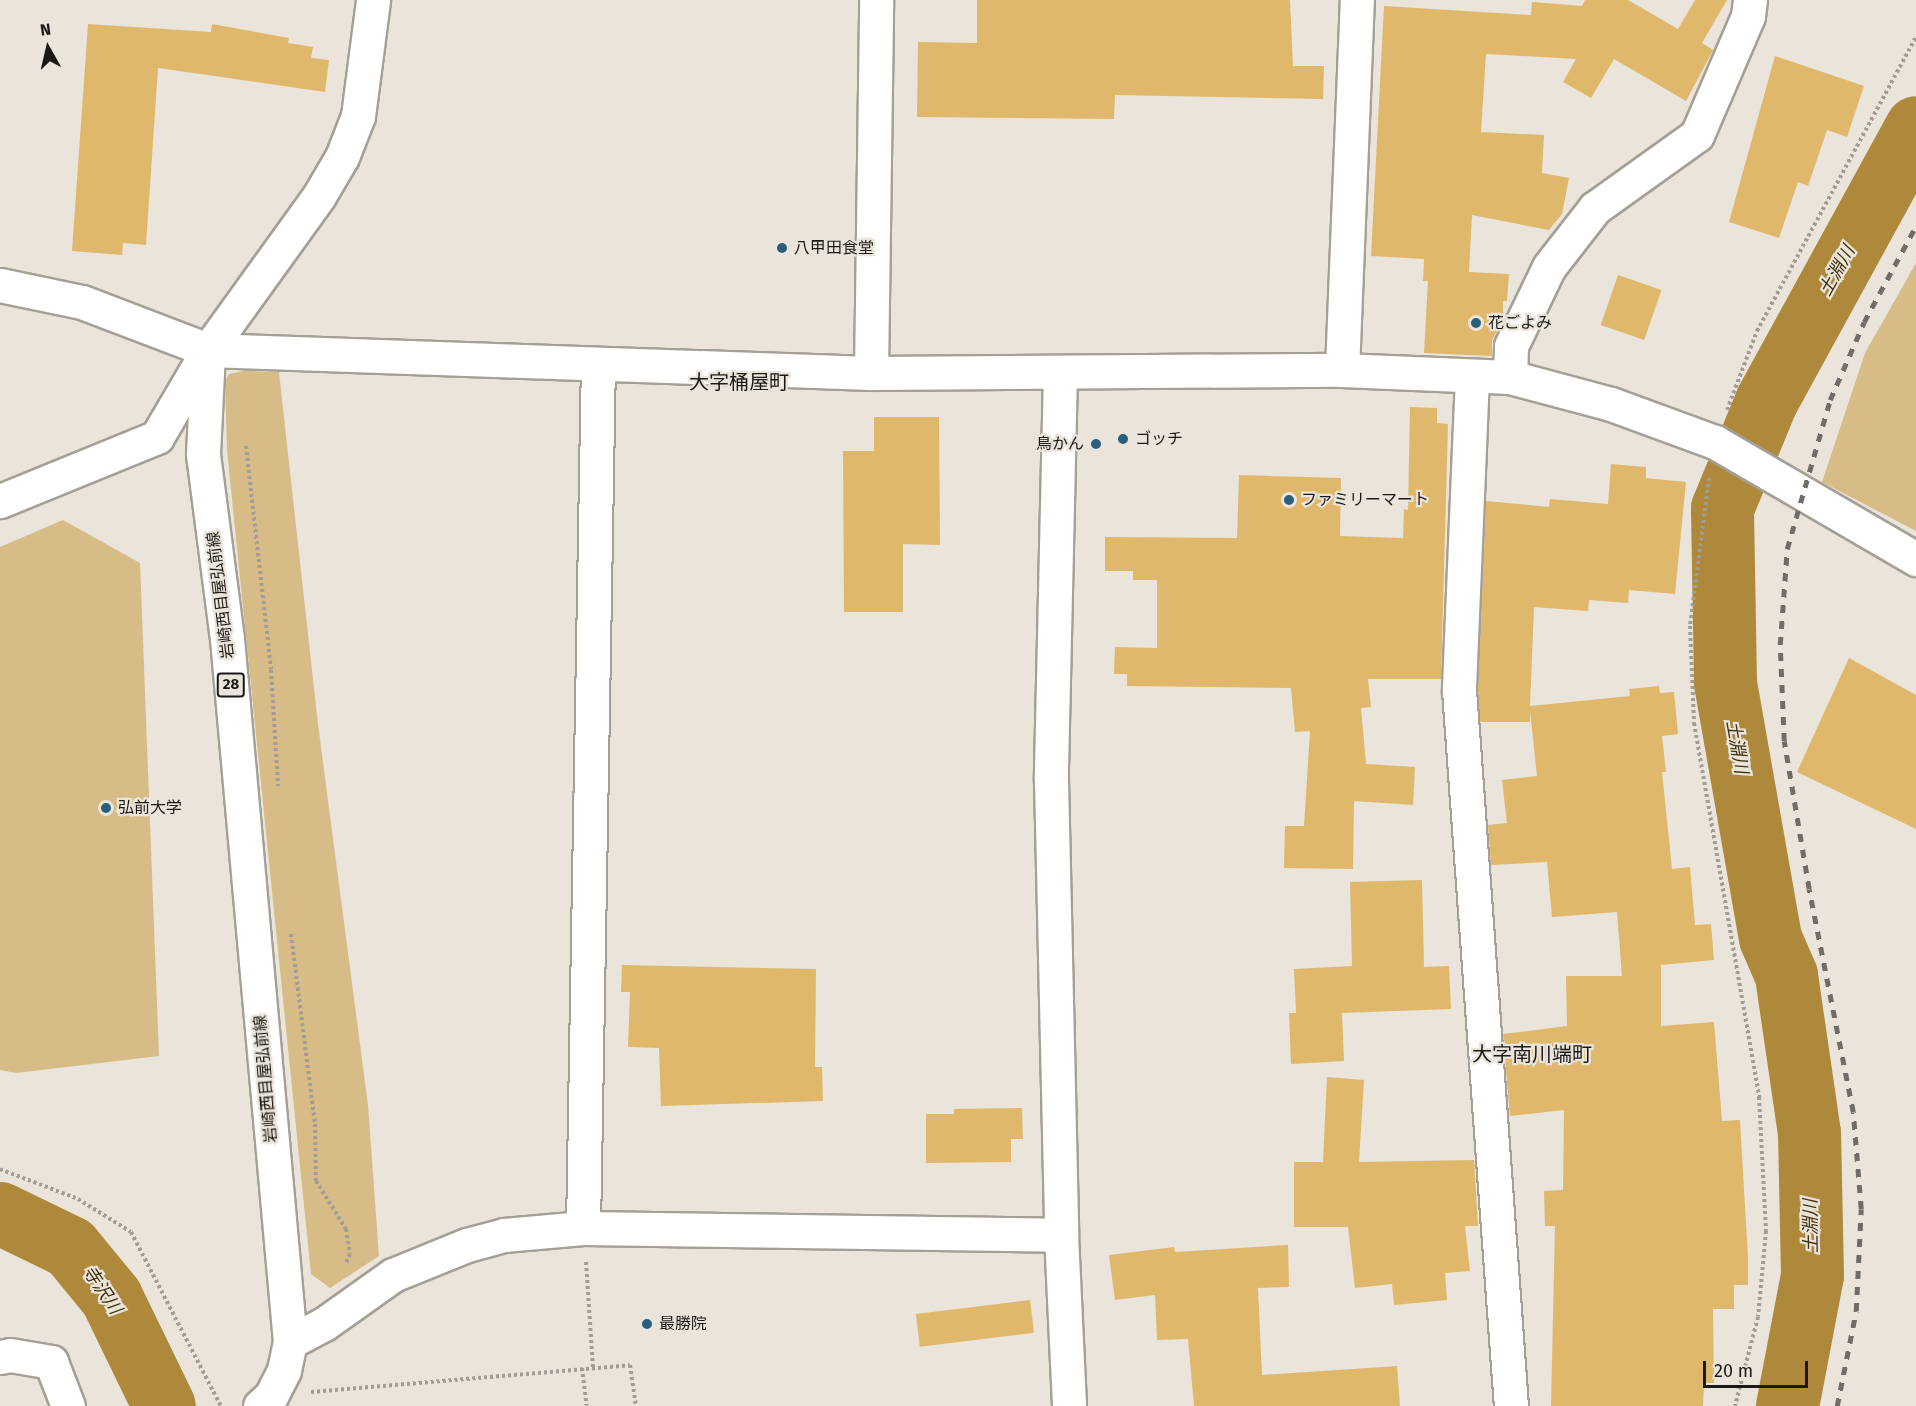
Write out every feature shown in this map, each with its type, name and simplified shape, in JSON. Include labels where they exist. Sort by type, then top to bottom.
[{"type":"street","points":[[0,501],[157,436],[208,350],[319,196],[342,157],[358,117],[373,0]]},
{"type":"street","points":[[872,373],[876,0]]},
{"type":"street","points":[[1342,370],[1357,0]]},
{"type":"street","points":[[1510,377],[1511,346],[1550,267],[1563,250],[1596,208],[1697,135],[1748,16],[1750,0]]},
{"type":"street","points":[[0,285],[82,302],[208,350],[872,373],[1342,370],[1510,377],[1611,404],[1721,446],[1779,482],[1916,559]]},
{"type":"street","name":"岩崎西目屋弘前線","points":[[208,350],[203,454],[227,639],[290,1342],[284,1370],[266,1401]]},
{"type":"street","points":[[583,1228],[598,364]]},
{"type":"street","points":[[1060,372],[1051,780],[1061,1235],[1069,1406]]},
{"type":"street","points":[[1472,376],[1459,690],[1511,1406]]},
{"type":"street","points":[[290,1342],[324,1324],[393,1275],[466,1245],[504,1235],[583,1228],[1061,1235]]},
{"type":"street","points":[[0,1357],[10,1355],[51,1362],[68,1406]]},
{"type":"path","points":[[1735,1406],[1758,1317],[1766,1231],[1759,1097],[1694,723],[1690,626],[1721,446],[1757,331],[1916,37]]},
{"type":"path","points":[[246,446],[271,670],[279,799]]},
{"type":"path","points":[[290,927],[315,1124],[316,1181],[346,1229],[350,1241],[347,1261],[335,1272]]},
{"type":"path","points":[[0,1169],[78,1199],[131,1232],[221,1406]]},
{"type":"path","points":[[583,1228],[593,1368]]},
{"type":"path","points":[[266,1401],[630,1365],[636,1406]]},
{"type":"path","points":[[582,1368],[587,1406]]},
{"type":"shaded area","points":[[1916,263],[1916,531],[1822,482],[1865,353]]},
{"type":"shaded area","points":[[243,371],[279,372],[318,724],[368,1105],[379,1256],[330,1288],[311,1274],[227,450],[225,381],[229,374]]},
{"type":"shaded area","points":[[63,520],[140,563],[159,1056],[16,1073],[0,1070],[0,547]]},
{"type":"building","points":[[977,0],[1290,0],[1293,66],[1324,66],[1323,99],[1115,95],[1114,119],[917,117],[918,42],[977,43]]},
{"type":"building","points":[[1585,0],[1628,0],[1678,29],[1695,0],[1727,0],[1702,43],[1713,50],[1686,101],[1614,59],[1591,98],[1563,82],[1576,59],[1486,54],[1481,132],[1544,135],[1542,173],[1569,178],[1562,214],[1549,230],[1472,215],[1469,272],[1509,274],[1507,301],[1503,301],[1503,320],[1492,340],[1492,356],[1424,353],[1428,281],[1423,281],[1424,259],[1371,256],[1384,6],[1531,15],[1532,2],[1582,6]]},
{"type":"building","points":[[88,24],[211,32],[212,24],[289,38],[288,43],[313,47],[311,58],[329,60],[325,92],[158,68],[146,245],[123,243],[122,255],[72,251]]},
{"type":"building","points":[[1775,56],[1864,86],[1847,137],[1827,130],[1808,186],[1798,182],[1779,238],[1729,222]]},
{"type":"building","points":[[1618,275],[1661,290],[1644,340],[1601,325]]},
{"type":"building","points":[[1410,407],[1437,408],[1437,423],[1448,424],[1441,679],[1368,679],[1371,707],[1361,708],[1366,764],[1415,767],[1413,805],[1354,801],[1353,869],[1284,868],[1285,826],[1304,826],[1310,731],[1295,732],[1291,688],[1127,686],[1127,674],[1114,674],[1115,647],[1157,648],[1157,580],[1133,580],[1133,571],[1105,571],[1105,537],[1237,538],[1239,475],[1341,478],[1340,536],[1403,538],[1404,509],[1408,510]]},
{"type":"building","points":[[874,417],[939,417],[940,545],[903,544],[903,612],[844,612],[843,451],[874,451]]},
{"type":"building","points":[[1611,464],[1646,467],[1646,478],[1686,482],[1675,594],[1629,590],[1628,603],[1589,600],[1588,611],[1534,607],[1530,706],[1630,696],[1629,689],[1659,686],[1660,693],[1674,692],[1678,734],[1662,736],[1666,772],[1662,772],[1672,869],[1690,867],[1695,925],[1711,924],[1714,960],[1661,965],[1661,1026],[1714,1022],[1722,1121],[1740,1120],[1748,1258],[1748,1285],[1734,1285],[1734,1309],[1713,1309],[1714,1383],[1704,1383],[1703,1406],[1551,1406],[1555,1226],[1545,1226],[1544,1191],[1563,1190],[1564,1110],[1510,1116],[1503,1034],[1567,1026],[1566,976],[1622,976],[1617,912],[1552,917],[1547,862],[1491,865],[1488,825],[1507,823],[1502,780],[1537,776],[1530,710],[1530,722],[1480,722],[1478,690],[1486,501],[1549,507],[1550,499],[1608,504]]},
{"type":"building","points":[[1849,658],[1916,695],[1916,829],[1797,772]]},
{"type":"building","points":[[1422,880],[1424,967],[1449,966],[1451,1009],[1342,1013],[1344,1061],[1291,1064],[1289,1013],[1296,1013],[1294,969],[1352,966],[1350,882]]},
{"type":"building","points":[[622,965],[816,969],[815,1067],[822,1067],[823,1101],[661,1106],[659,1048],[628,1047],[630,992],[621,992]]},
{"type":"building","points":[[1327,1077],[1364,1080],[1359,1162],[1474,1160],[1478,1226],[1465,1226],[1470,1271],[1445,1273],[1447,1300],[1394,1305],[1392,1284],[1355,1288],[1348,1227],[1294,1227],[1294,1162],[1323,1162]]},
{"type":"building","points":[[1022,1108],[1023,1139],[1011,1139],[1011,1162],[926,1163],[926,1114],[954,1114],[954,1109]]},
{"type":"building","points":[[1288,1245],[1289,1287],[1258,1288],[1262,1375],[1397,1366],[1400,1406],[1194,1406],[1188,1339],[1157,1340],[1155,1295],[1115,1300],[1109,1255],[1174,1247],[1175,1252]]},
{"type":"building","points":[[1030,1300],[1034,1333],[920,1347],[916,1314]]},
{"type":"waterway","name":"土淵川","points":[[1787,1406],[1812,1275],[1809,1133],[1786,975],[1770,938],[1725,682],[1722,508],[1766,401],[1916,127]]},
{"type":"waterway","name":"寺沢川","points":[[0,1213],[70,1247],[111,1297],[164,1406]]},
{"type":"railway","points":[[1837,1406],[1856,1311],[1861,1209],[1853,1112],[1809,889],[1784,741],[1780,645],[1787,549],[1830,400],[1864,322],[1916,226]]},
{"type":"place","name":"八甲田食堂","points":[[782,248]]},
{"type":"place","name":"花ごよみ","points":[[1476,323]]},
{"type":"place","name":"ゴッチ","points":[[1123,439]]},
{"type":"place","name":"鳥かん","points":[[1096,444]]},
{"type":"place","name":"ファミリーマート","points":[[1289,500]]},
{"type":"place","name":"弘前大学","points":[[106,808]]},
{"type":"place","name":"最勝院","points":[[647,1324]]},
{"type":"district","name":"大字桶屋町","points":[[739,382]]},
{"type":"district","name":"大字南川端町","points":[[1532,1054]]}]
